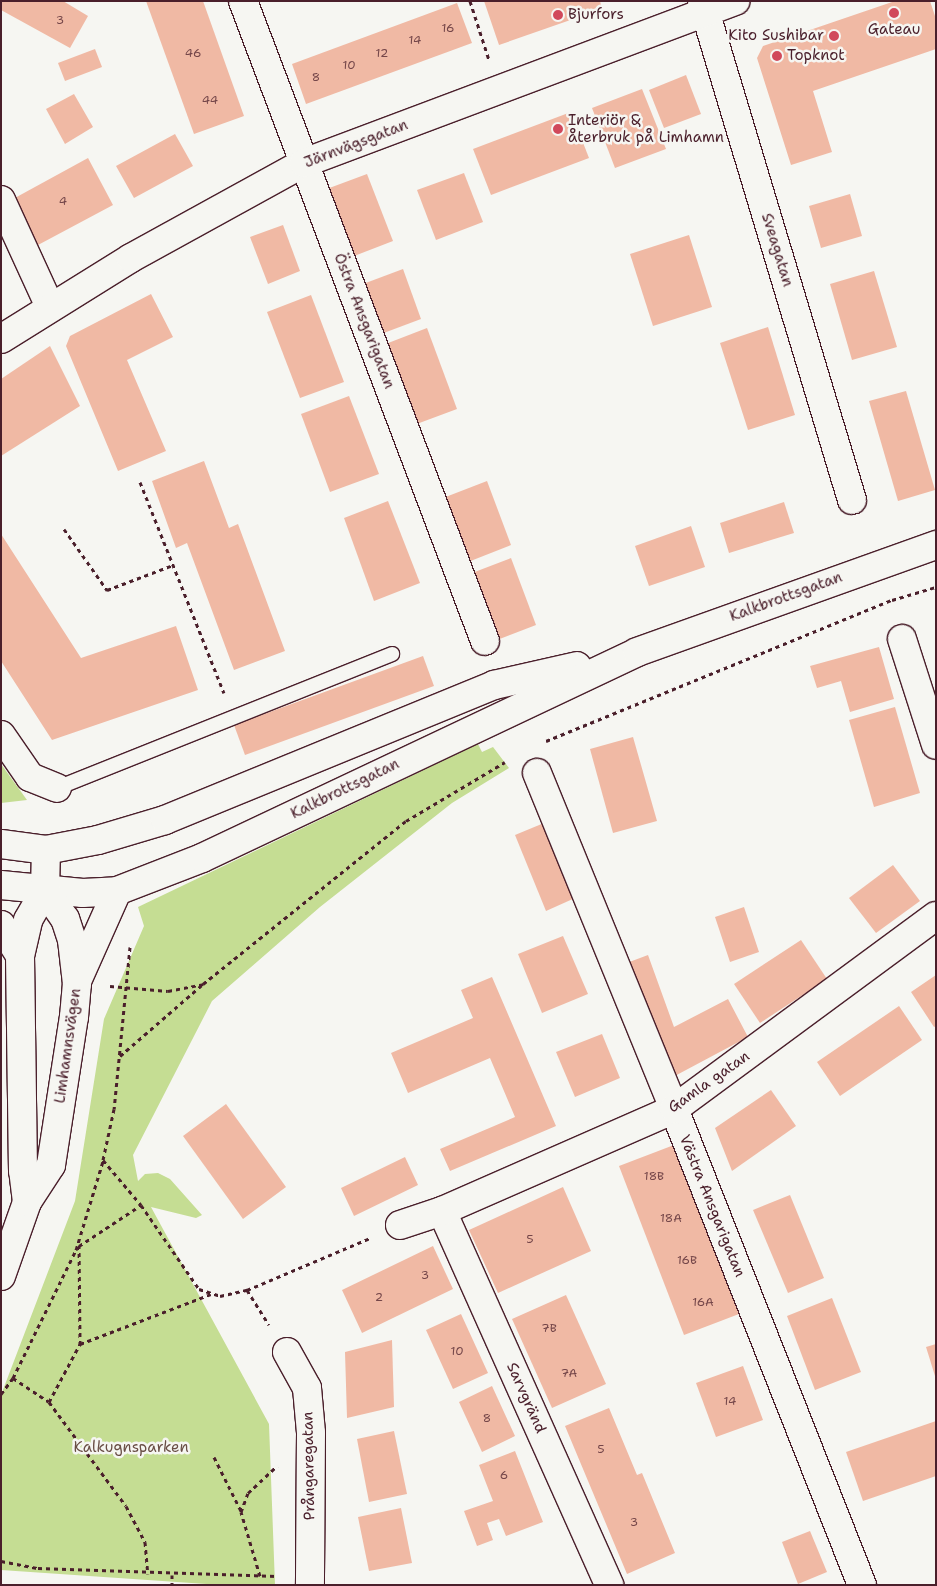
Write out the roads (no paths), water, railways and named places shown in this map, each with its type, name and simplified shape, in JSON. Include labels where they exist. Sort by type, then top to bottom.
[{"type":"street","name":"Östra Ansgarigatan","points":[[243,1],[484,641]]},
{"type":"street","name":"Järnvägsgatan","points":[[1,340],[50,307],[131,258],[304,162],[499,91],[704,7],[736,1]]},
{"type":"street","name":"Sveagatan","points":[[704,7],[852,500]]},
{"type":"street","points":[[1,200],[50,307]]},
{"type":"street","name":"Kalkbrottsgatan","points":[[45,890],[117,891],[202,858],[637,652],[936,545]]},
{"type":"street","points":[[902,639],[936,745]]},
{"type":"street","name":"Kalkbrottsgatan","points":[[46,850],[98,840],[165,820],[494,685],[637,652]]},
{"type":"street","points":[[1,735],[30,777],[57,788]]},
{"type":"street","name":"Västra Ansgarigatan","points":[[537,773],[674,1109],[862,1585]]},
{"type":"street","points":[[1,844],[46,850]]},
{"type":"street","name":"Limhamnsvägen","points":[[27,1202],[23,1171],[20,956],[28,920],[45,890],[46,850]]},
{"type":"street","points":[[1,884],[45,890]]},
{"type":"street","name":"Limhamnsvägen","points":[[1,1276],[27,1202],[51,1165],[76,984],[72,940],[65,919],[45,890]]},
{"type":"street","points":[[76,984],[117,891]]},
{"type":"street","name":"Gamla gatan","points":[[400,1225],[442,1211],[674,1109],[936,916]]},
{"type":"street","points":[[1,925],[20,956]]},
{"type":"street","name":"Sarvgränd","points":[[442,1211],[609,1585]]},
{"type":"street","name":"Prångaregatan","points":[[286,1352],[307,1388],[311,1433],[310,1580]]},
{"type":"lane","points":[[57,788],[392,654]]},
{"type":"place","name":"Gateau","points":[[894,13]]},
{"type":"place","name":"Bjurfors","points":[[558,15]]},
{"type":"place","name":"Kito Sushibar","points":[[834,36]]},
{"type":"place","name":"Topknot","points":[[777,56]]},
{"type":"place","name":"Interiör & återbruk på Limhamn","points":[[558,129]]},
{"type":"park label","name":"Kalkugnsparken","points":[[131,1448]]}]
